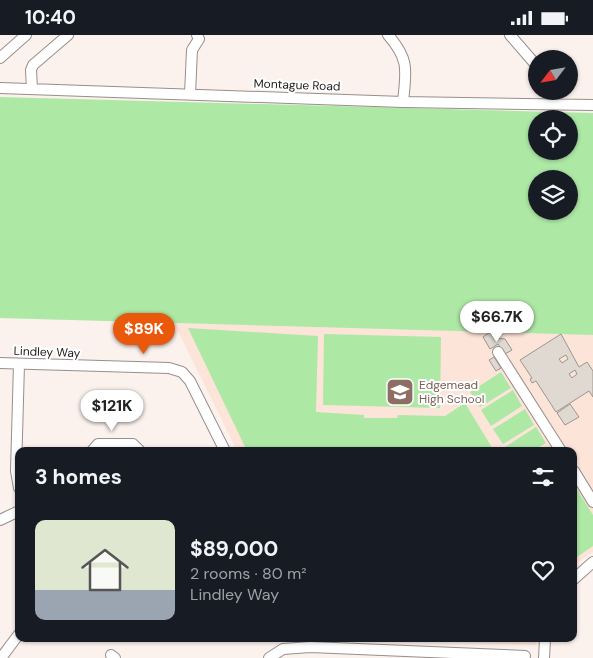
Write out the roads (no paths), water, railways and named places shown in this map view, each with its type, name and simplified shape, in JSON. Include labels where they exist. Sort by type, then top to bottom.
[{"type":"street","points":[[0,58],[26,35]]},
{"type":"street","points":[[32,89],[31,71],[33,65],[68,35]]},
{"type":"street","points":[[388,35],[403,54],[405,63],[403,102]]},
{"type":"street","points":[[510,35],[528,56]]},
{"type":"street","points":[[190,94],[191,55],[200,36]]},
{"type":"street","name":"Montague Road","points":[[0,88],[403,102],[593,105]]},
{"type":"street","points":[[554,100],[554,104]]},
{"type":"street","points":[[498,352],[558,447]]},
{"type":"street","name":"Lindley Way","points":[[0,363],[169,368],[178,370],[190,381],[223,447]]},
{"type":"street","points":[[17,447],[19,364]]},
{"type":"street","points":[[95,447],[96,445],[106,444],[133,444],[136,447]]},
{"type":"street","points":[[577,476],[593,502]]},
{"type":"street","points":[[0,520],[15,513]]},
{"type":"street","points":[[577,576],[593,562]]},
{"type":"street","points":[[0,658],[15,639]]},
{"type":"street","points":[[544,658],[546,642]]},
{"type":"street","points":[[269,658],[283,649],[310,643],[409,654],[526,656]]},
{"type":"place","name":"Edgemead High School","points":[[400,392]]}]
